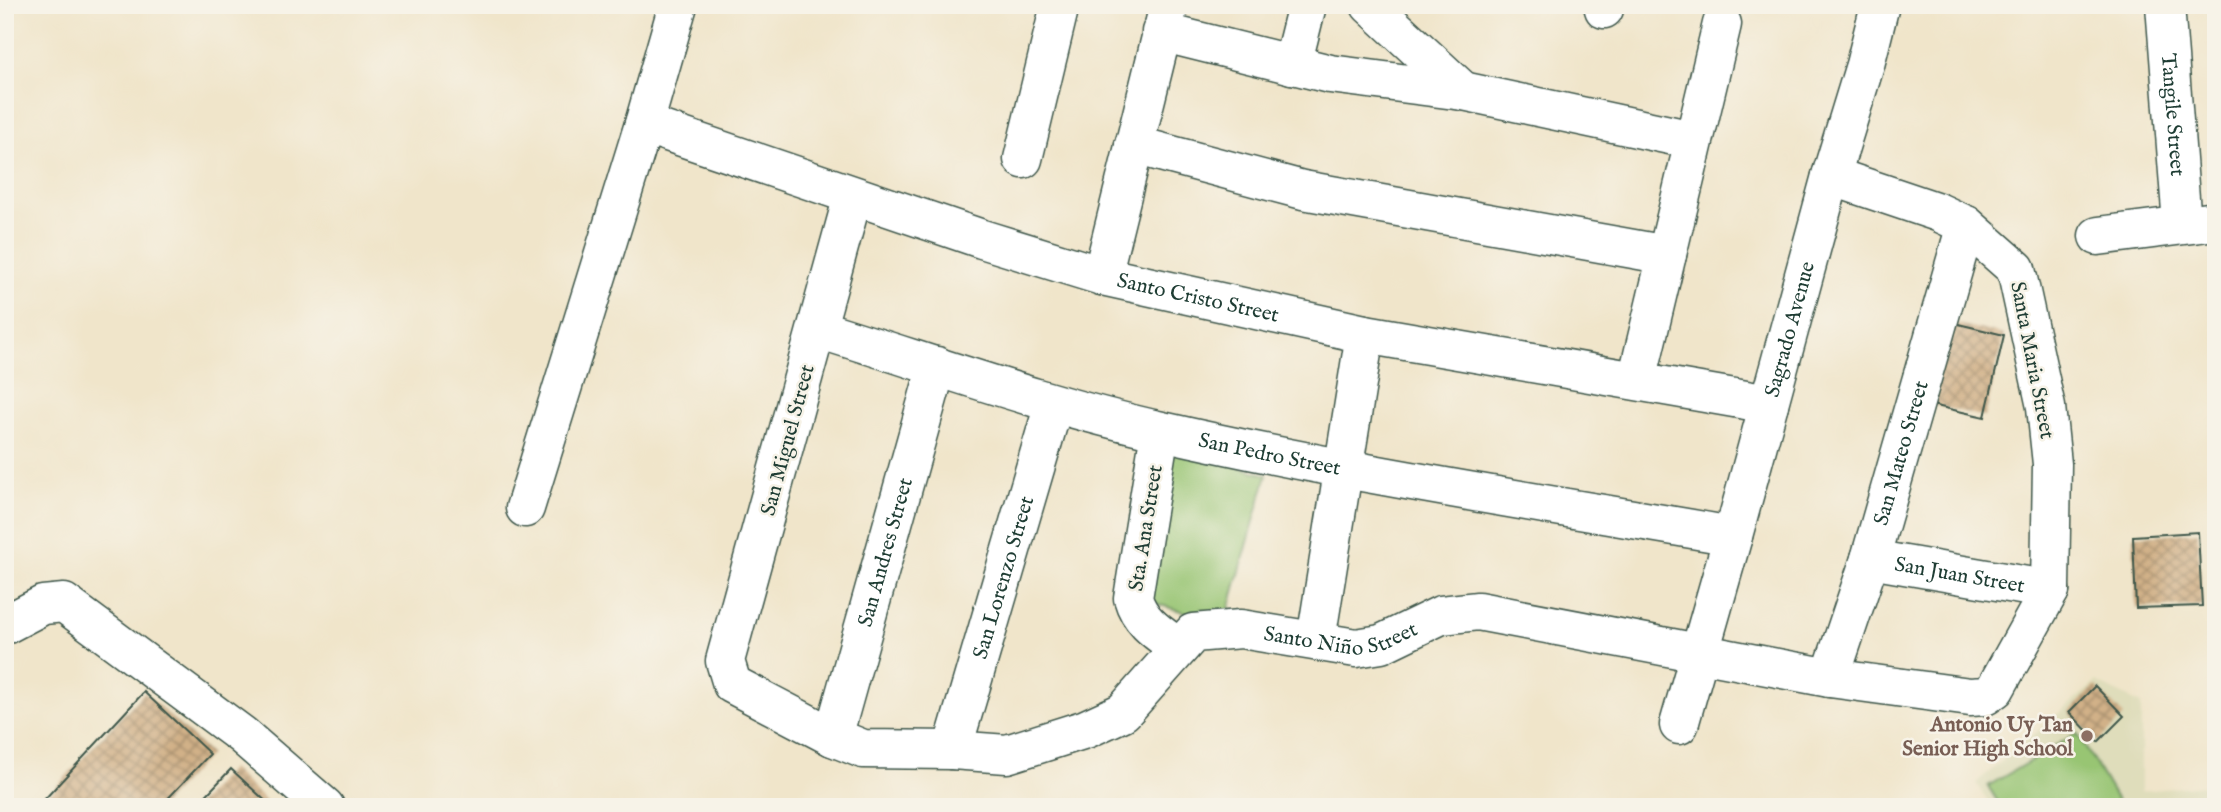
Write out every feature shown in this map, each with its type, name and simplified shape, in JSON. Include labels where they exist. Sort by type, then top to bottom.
[{"type":"street","points":[[525,508],[645,124],[678,5]]},
{"type":"street","points":[[1023,159],[1060,5]]},
{"type":"street","points":[[1292,65],[1307,5]]},
{"type":"street","points":[[1370,5],[1463,92]]},
{"type":"street","name":"Sagrado Avenue","points":[[1679,725],[1880,5]]},
{"type":"street","name":"Tangile Street","points":[[2165,5],[2199,222]]},
{"type":"street","points":[[1102,276],[1165,19],[1292,65],[1330,74],[1463,92],[1693,140]]},
{"type":"street","points":[[1637,380],[1722,24]]},
{"type":"street","name":"Santo Cristo Street","points":[[645,124],[982,239],[1102,276],[1365,334],[1769,404]]},
{"type":"street","points":[[1134,145],[1303,190],[1667,255]]},
{"type":"street","name":"Santa Maria Street","points":[[1831,176],[1938,212],[1966,226],[2016,269],[2046,407],[2052,464],[2050,590],[1994,689]]},
{"type":"street","name":"San Miguel Street","points":[[732,684],[725,661],[853,196]]},
{"type":"street","points":[[2098,236],[2199,222]]},
{"type":"street","name":"San Mateo Street","points":[[1830,678],[1870,559],[1966,226]]},
{"type":"street","name":"San Pedro Street","points":[[818,329],[1054,404],[1160,431],[1344,468],[1733,536]]},
{"type":"street","points":[[1316,640],[1365,334]]},
{"type":"street","name":"San Andres Street","points":[[833,737],[937,366]]},
{"type":"street","name":"San Lorenzo Street","points":[[952,750],[1054,404]]},
{"type":"street","name":"Sta. Ana Street","points":[[1160,431],[1133,598],[1137,612],[1147,624],[1179,648]]},
{"type":"street","name":"San Juan Street","points":[[1870,559],[2050,590]]},
{"type":"street","points":[[5,625],[43,605],[64,603],[242,735],[325,807]]},
{"type":"street","name":"Santo Niño Street","points":[[732,684],[833,737],[863,749],[1007,754],[1086,729],[1123,712],[1193,633],[1241,629],[1356,648],[1381,644],[1441,615],[1478,611],[1830,678],[1970,697],[1985,696],[1994,689]]},
{"type":"shaded area","name":"Antonio Uy Tan Senior High School","points":[[2096,682],[2141,704],[2141,791],[2216,784],[2216,807],[1991,807],[1976,783]]},
{"type":"green space","points":[[1165,446],[1267,475],[1225,624],[1123,594]]},
{"type":"green space","points":[[2077,733],[2121,807],[2001,807],[1988,786]]},
{"type":"building","points":[[1946,321],[2004,335],[1985,417],[1927,404]]},
{"type":"building","points":[[2198,532],[2202,606],[2136,608],[2133,536]]},
{"type":"building","points":[[2095,686],[2124,716],[2098,742],[2069,712]]},
{"type":"building","points":[[144,692],[210,754],[160,807],[47,807],[42,802]]},
{"type":"building","points":[[231,769],[272,807],[195,807]]},
{"type":"place","name":"Antonio Uy Tan Senior High School","points":[[2087,736]]}]
